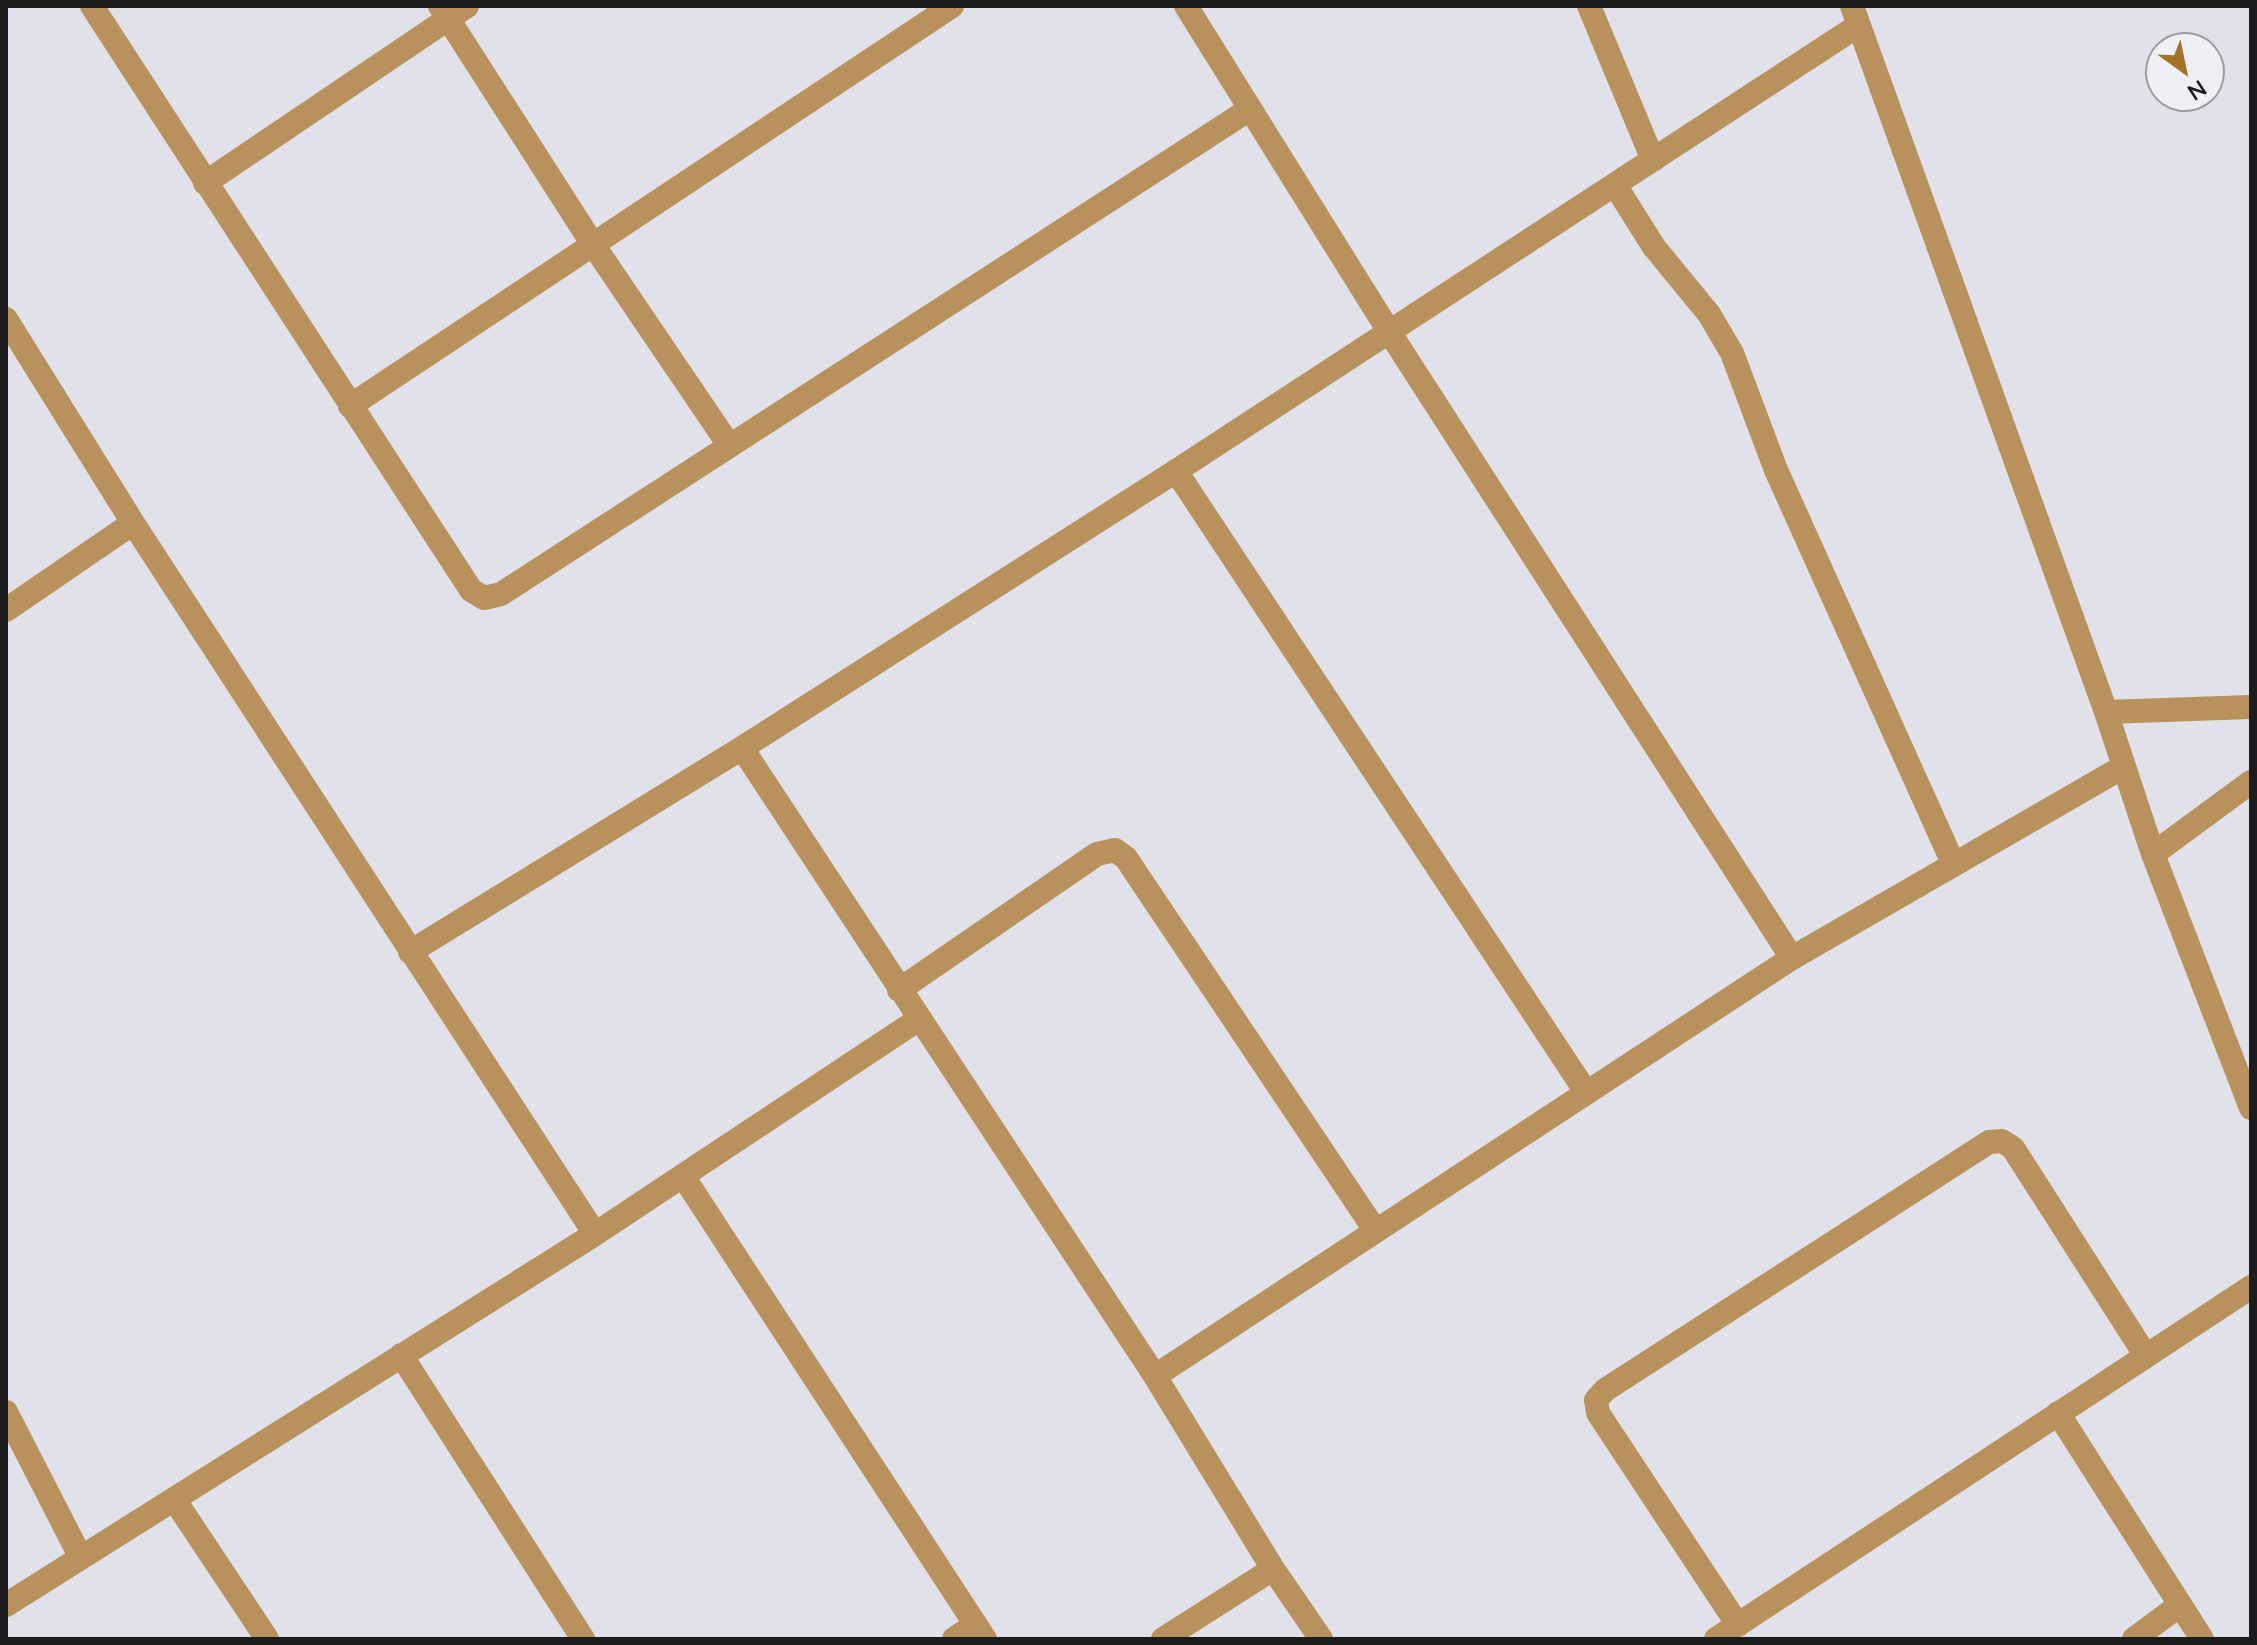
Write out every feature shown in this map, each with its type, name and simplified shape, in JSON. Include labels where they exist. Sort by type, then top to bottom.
[{"type":"street","points":[[92,6],[471,590],[484,598],[501,594],[1250,109]]},
{"type":"street","points":[[350,406],[952,6]]},
{"type":"street","points":[[1186,6],[1390,333],[1792,958]]},
{"type":"street","points":[[1589,6],[1653,160]]},
{"type":"street","points":[[205,183],[452,10],[592,243],[729,445]]},
{"type":"street","points":[[410,952],[742,748],[1390,333],[1653,160],[1856,15],[2106,712],[2153,854],[2251,1108]]},
{"type":"street","points":[[1615,185],[1654,247],[1709,314],[1732,353],[1776,470],[1953,863]]},
{"type":"street","points":[[6,319],[133,523],[595,1234]]},
{"type":"street","points":[[1176,471],[1586,1092]]},
{"type":"street","points":[[6,610],[133,523]]},
{"type":"street","points":[[2106,712],[2251,707]]},
{"type":"street","points":[[742,748],[1155,1376],[1273,1569],[1321,1639]]},
{"type":"street","points":[[1155,1376],[1792,958],[2123,767]]},
{"type":"street","points":[[2153,854],[2251,782]]},
{"type":"street","points":[[899,990],[1097,854],[1115,850],[1126,858],[1375,1230]]},
{"type":"street","points":[[6,1605],[595,1234],[919,1019]]},
{"type":"street","points":[[1738,1625],[1598,1413],[1596,1400],[1605,1390],[1989,1142],[2002,1141],[2013,1148],[2146,1356]]},
{"type":"street","points":[[683,1176],[980,1632],[954,1639]]},
{"type":"street","points":[[1716,1639],[2251,1287]]},
{"type":"street","points":[[401,1355],[583,1639]]},
{"type":"street","points":[[6,1412],[81,1558]]},
{"type":"street","points":[[2058,1413],[2202,1639]]},
{"type":"street","points":[[174,1499],[267,1639]]},
{"type":"street","points":[[1163,1639],[1273,1569]]},
{"type":"street","points":[[2134,1639],[2180,1605]]}]
